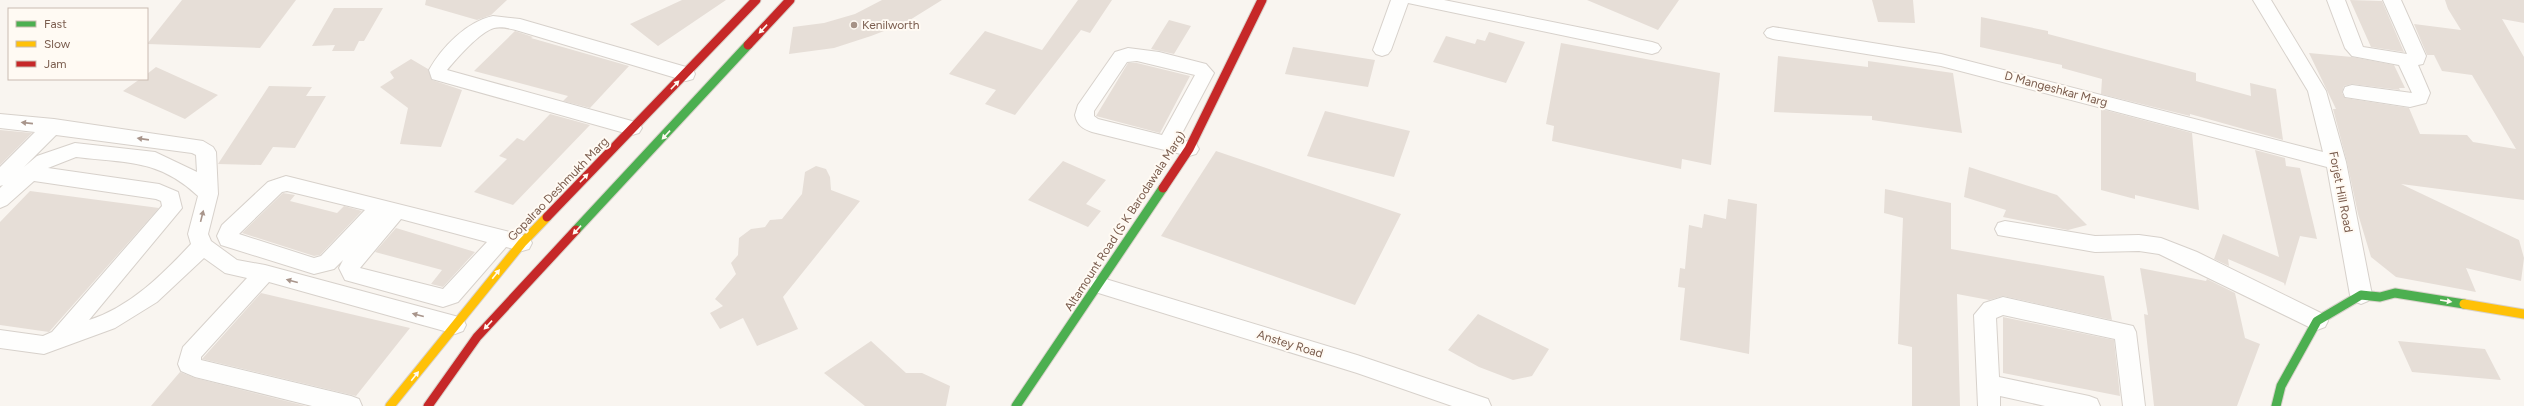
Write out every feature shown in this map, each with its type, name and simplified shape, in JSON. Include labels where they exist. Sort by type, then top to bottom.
[{"type":"main road","name":"Gopalrao Deshmukh Marg","points":[[390,406],[455,325],[512,240],[632,128],[686,74],[756,0]]},
{"type":"main road","points":[[428,406],[477,337],[790,0]]},
{"type":"main road","name":"Altamount Road (S K Barodawala Marg)","points":[[1016,406],[1099,285],[1189,149],[1208,87],[1262,0]]},
{"type":"main road","points":[[2276,406],[2281,386],[2317,321],[2370,296],[2395,293],[2524,314]]},
{"type":"main road","points":[[2370,296],[2393,302]]},
{"type":"main road","points":[[2424,298],[2428,310]]},
{"type":"street","points":[[1382,50],[1400,0]]},
{"type":"street","points":[[1415,0],[1652,48]]},
{"type":"street","name":"Forjet Hill Road","points":[[2262,0],[2317,91],[2370,296]]},
{"type":"street","points":[[2336,0],[2354,48],[2358,52],[2406,60],[2417,59],[2392,0]]},
{"type":"street","points":[[632,128],[439,74],[438,70],[477,30],[488,23],[500,22],[520,25],[686,74]]},
{"type":"street","name":"D Mangeshkar Marg","points":[[1773,33],[1942,60],[2336,162]]},
{"type":"street","points":[[1167,144],[1208,87],[1205,74],[1199,69],[1139,54],[1126,54],[1121,57],[1085,110],[1084,115],[1086,121],[1092,126],[1167,144],[1189,149]]},
{"type":"street","points":[[2352,92],[2410,100],[2419,98],[2420,93],[2406,60]]},
{"type":"street","points":[[0,121],[54,126],[196,146],[206,152],[208,194],[198,234],[202,246],[232,267],[265,273],[455,325]]},
{"type":"street","points":[[0,179],[54,126]]},
{"type":"street","points":[[0,200],[28,173],[44,161],[75,150],[155,159],[189,176],[208,194]]},
{"type":"street","points":[[28,173],[159,192],[172,197],[173,202],[169,213],[60,338]]},
{"type":"street","points":[[389,208],[327,263],[321,266],[314,266],[228,239],[227,236],[267,192],[286,183],[304,186],[389,208],[512,240]]},
{"type":"street","points":[[389,208],[352,262],[349,268],[352,274],[443,298],[451,296],[512,240]]},
{"type":"street","points":[[2005,229],[2095,244],[2139,243],[2161,246],[2190,258],[2317,321]]},
{"type":"street","points":[[0,340],[44,345],[113,319],[136,306],[182,268],[202,246]]},
{"type":"street","points":[[265,273],[191,353],[189,364],[195,368],[351,406]]},
{"type":"street","name":"Anstey Road","points":[[1099,285],[1358,364],[1480,406]]},
{"type":"street","points":[[1989,406],[1985,315],[1992,309],[2003,306],[2125,332],[2134,406]]},
{"type":"street","points":[[1988,384],[2089,406]]},
{"type":"building","points":[[182,0],[296,0],[260,48],[148,44]]},
{"type":"building","points":[[426,0],[507,0],[491,15],[477,20],[425,5]]},
{"type":"building","points":[[682,0],[726,0],[658,46],[630,24]]},
{"type":"building","name":"Kenilworth","points":[[882,0],[942,0],[905,23],[871,36],[834,48],[789,54],[793,27],[824,23],[855,14]]},
{"type":"building","points":[[1078,0],[1112,0],[1090,33],[1081,30],[1015,115],[985,104],[996,90],[949,74],[985,31],[1042,50]]},
{"type":"building","points":[[1587,0],[1679,0],[1658,30]]},
{"type":"building","points":[[1872,0],[1913,0],[1915,23],[1878,22]]},
{"type":"building","points":[[2350,0],[2382,1],[2404,52],[2371,47]]},
{"type":"building","points":[[2445,0],[2524,0],[2524,23],[2502,19],[2524,57],[2524,200],[2401,184],[2519,240],[2524,258],[2521,281],[2466,268],[2476,292],[2396,277],[2371,257],[2358,214],[2347,162],[2333,109],[2336,109],[2309,53],[2352,57],[2394,65],[2405,88],[2399,88],[2400,90],[2352,84],[2344,86],[2342,93],[2345,98],[2409,108],[2420,134],[2467,135],[2473,142],[2516,149],[2472,75],[2442,71],[2434,55],[2427,55],[2414,24],[2461,30],[2448,9]]},
{"type":"building","points":[[334,8],[383,8],[364,41],[359,41],[354,51],[332,51],[335,45],[312,46]]},
{"type":"building","points":[[1981,17],[2048,31],[2048,34],[2196,73],[2196,81],[2251,96],[2250,83],[2276,89],[2283,140],[2190,114],[2190,116],[2101,94],[2102,79],[2062,68],[2062,65],[1980,47]]},
{"type":"building","points":[[1169,20],[1191,26],[1174,54],[1151,49]]},
{"type":"building","points":[[515,31],[533,37],[531,38],[629,66],[590,108],[563,101],[568,96],[474,71]]},
{"type":"building","points":[[1489,32],[1525,42],[1506,83],[1433,62],[1446,36],[1475,44],[1477,39],[1485,41]]},
{"type":"building","points":[[1561,43],[1720,73],[1711,165],[1682,159],[1681,169],[1552,141],[1554,126],[1546,124]]},
{"type":"building","points":[[1293,47],[1375,60],[1368,87],[1285,74]]},
{"type":"building","points":[[1778,56],[1868,67],[1868,61],[1953,73],[1962,133],[1872,120],[1872,116],[1774,112]]},
{"type":"building","points":[[411,59],[428,69],[432,80],[462,90],[441,147],[400,144],[408,108],[380,87],[394,78],[390,72]]},
{"type":"building","points":[[1128,63],[1137,63],[1190,76],[1160,133],[1096,116]]},
{"type":"building","points":[[156,67],[218,95],[185,119],[123,91],[139,80],[148,80],[148,73]]},
{"type":"building","points":[[269,86],[312,87],[306,96],[326,96],[295,148],[273,147],[261,165],[218,164]]},
{"type":"building","points":[[2101,109],[2192,133],[2199,210],[2135,195],[2135,199],[2101,190]]},
{"type":"building","points":[[1325,111],[1410,131],[1394,177],[1307,156]]},
{"type":"building","points":[[550,114],[590,125],[513,205],[474,192],[507,159],[499,156],[517,138],[524,141]]},
{"type":"building","points":[[0,130],[32,133],[0,165]]},
{"type":"building","points":[[2255,150],[2285,158],[2286,166],[2300,168],[2317,239],[2300,236],[2285,286],[2284,283],[2228,259],[2229,266],[2214,259],[2223,234],[2279,257]]},
{"type":"building","points":[[1216,151],[1401,214],[1355,305],[1161,236]]},
{"type":"building","points":[[1063,161],[1106,180],[1086,204],[1101,211],[1088,227],[1028,200]]},
{"type":"building","points":[[816,166],[826,169],[830,177],[831,190],[860,201],[783,297],[798,329],[757,346],[743,318],[720,329],[710,313],[723,306],[715,299],[736,274],[731,263],[738,255],[739,238],[751,229],[765,227],[770,220],[782,219],[802,194],[805,172]]},
{"type":"building","points":[[1969,167],[2057,195],[2087,225],[2068,230],[2003,217],[2006,210],[1964,197]]},
{"type":"building","points":[[1885,189],[1951,203],[1951,249],[2104,276],[2112,320],[2003,296],[1989,300],[1957,294],[1960,406],[1912,406],[1912,347],[1898,344],[1903,218],[1884,213]]},
{"type":"building","points":[[30,191],[159,208],[49,332],[0,325],[0,222]]},
{"type":"building","points":[[283,193],[295,195],[290,201],[337,213],[344,206],[362,211],[320,255],[314,256],[242,233]]},
{"type":"building","points":[[1728,199],[1757,204],[1749,354],[1680,340],[1685,288],[1678,287],[1680,268],[1685,269],[1689,225],[1702,228],[1704,214],[1726,219]]},
{"type":"building","points":[[396,228],[475,252],[443,287],[431,284],[442,270],[375,252]]},
{"type":"building","points":[[2140,268],[2206,281],[2207,279],[2235,293],[2245,338],[2260,344],[2237,406],[2154,406],[2144,314],[2148,315]]},
{"type":"building","points":[[261,293],[410,328],[356,396],[202,359]]},
{"type":"building","points":[[1478,314],[1549,349],[1532,376],[1513,380],[1479,367],[1448,350]]},
{"type":"building","points":[[2003,317],[2114,340],[2120,396],[2003,373]]},
{"type":"building","points":[[871,341],[906,373],[922,373],[950,386],[946,406],[865,406],[824,373]]},
{"type":"building","points":[[2398,341],[2485,349],[2501,380],[2412,372]]},
{"type":"building","points":[[180,372],[195,378],[306,406],[151,406]]},
{"type":"traffic: fast","points":[[576,230],[748,45]]},
{"type":"traffic: fast","points":[[1016,406],[1163,188]]},
{"type":"traffic: fast","points":[[2276,406],[2281,386],[2317,321],[2361,295],[2380,297],[2395,293],[2464,304]]},
{"type":"traffic: slow","points":[[390,406],[522,243],[547,217]]},
{"type":"traffic: slow","points":[[2464,304],[2524,314]]},
{"type":"traffic: jam","points":[[547,217],[756,0]]},
{"type":"traffic: jam","points":[[748,45],[790,0]]},
{"type":"traffic: jam","points":[[1163,188],[1189,149],[1262,0]]},
{"type":"traffic: jam","points":[[428,406],[477,337],[576,230]]},
{"type":"place","name":"Kenilworth","points":[[854,25]]}]
